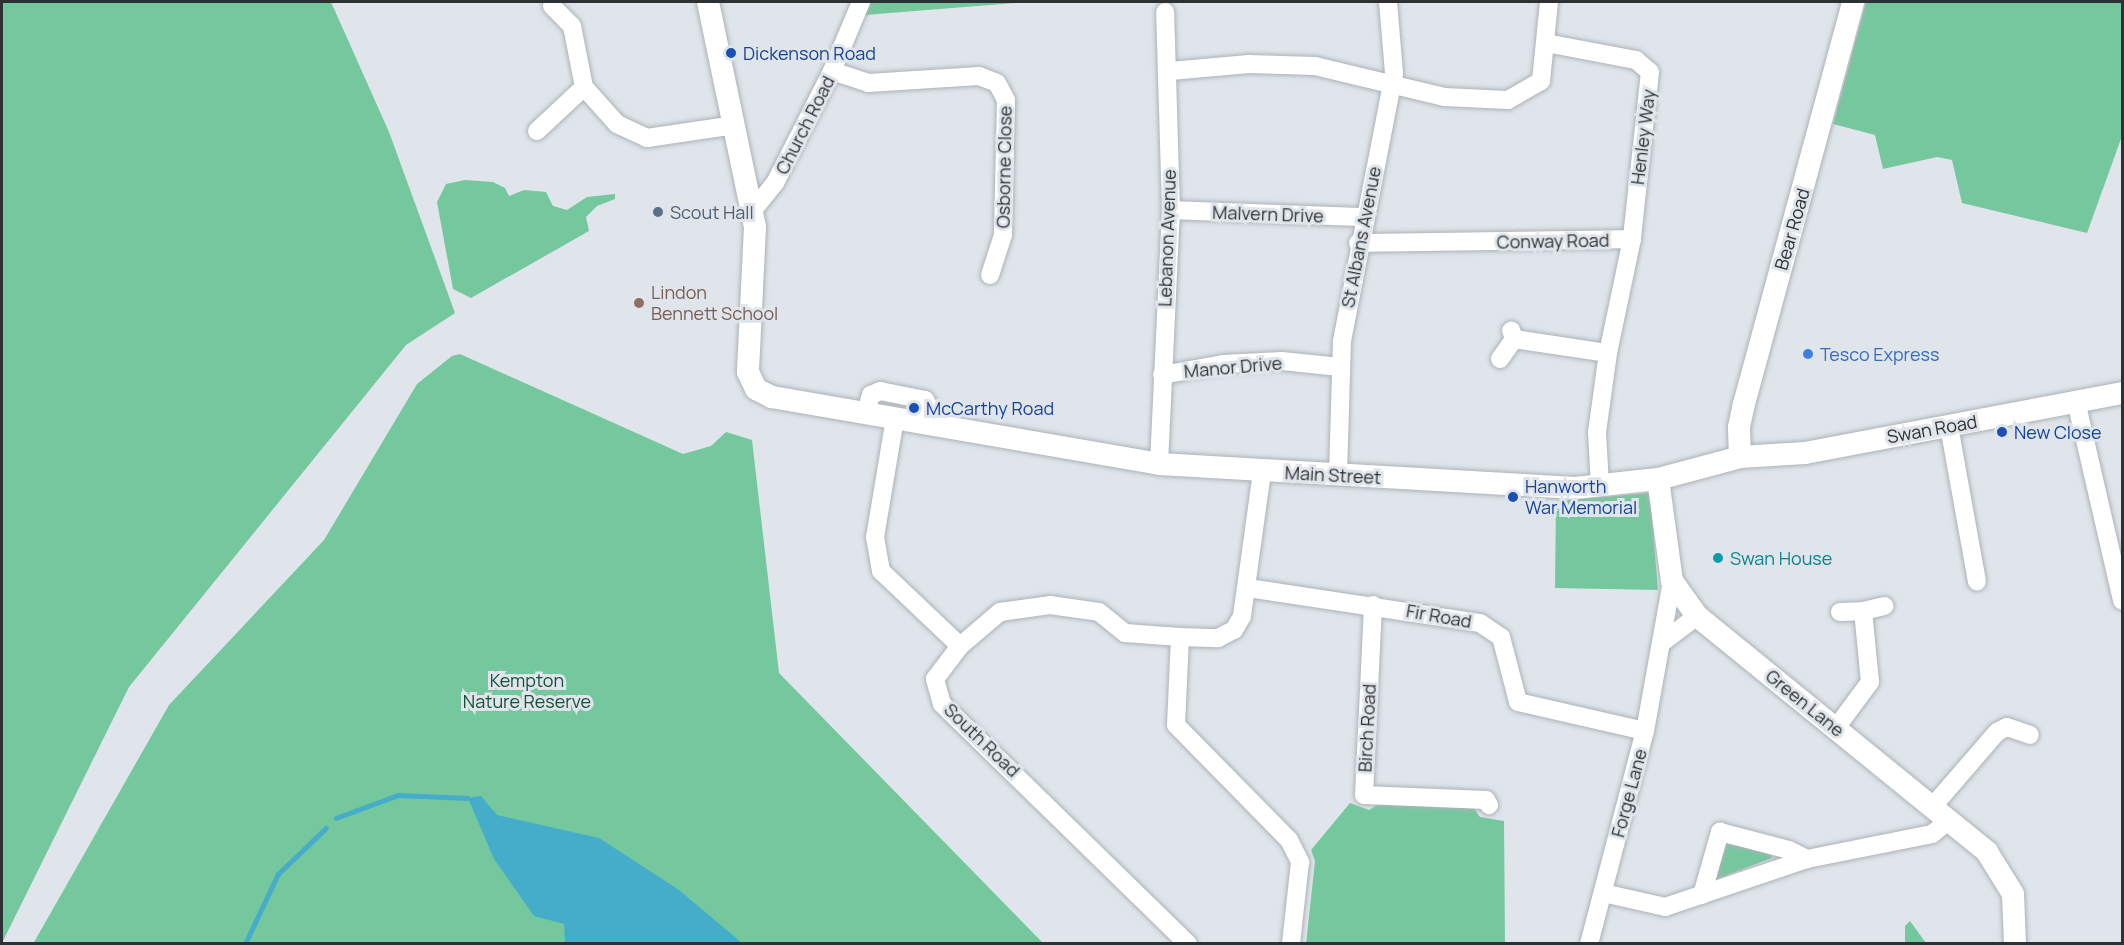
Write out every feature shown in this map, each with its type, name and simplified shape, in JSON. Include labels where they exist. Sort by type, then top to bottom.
[{"type":"street","points":[[708,2],[753,210]]},
{"type":"street","name":"Church Road","points":[[753,210],[775,183],[832,71],[861,2]]},
{"type":"street","name":"St Albans Avenue","points":[[1338,475],[1340,367],[1358,243],[1392,87],[1388,2]]},
{"type":"street","points":[[1170,71],[1250,64],[1315,66],[1392,87],[1444,97],[1508,100],[1541,81],[1548,2]]},
{"type":"street","name":"Bear Road","points":[[1740,457],[1739,427],[1744,404],[1853,2]]},
{"type":"street","points":[[552,6],[572,26],[584,87],[617,124],[647,138],[735,125]]},
{"type":"street","name":"Lebanon Avenue","points":[[1159,464],[1171,210],[1170,71],[1165,12]]},
{"type":"street","name":"Henley Way","points":[[1546,43],[1636,60],[1650,72],[1632,239]]},
{"type":"street","name":"Osborne Close","points":[[832,71],[868,83],[979,76],[998,83],[1006,100],[1003,235],[990,275]]},
{"type":"street","points":[[537,131],[584,87]]},
{"type":"street","name":"Main Street","points":[[753,210],[750,381],[756,389],[772,397],[1159,464],[1262,472],[1600,486],[1658,479],[1740,457]]},
{"type":"street","name":"Malvern Drive","points":[[1171,210],[1365,218]]},
{"type":"street","name":"Conway Road","points":[[1358,243],[1632,239],[1608,353],[1597,432],[1600,486]]},
{"type":"street","points":[[1500,359],[1512,334],[1608,353]]},
{"type":"street","name":"Manor Drive","points":[[1162,375],[1223,364],[1282,361],[1340,367]]},
{"type":"street","points":[[866,412],[871,395],[880,391],[925,400],[929,407],[926,424]]},
{"type":"street","name":"Swan Road","points":[[1740,457],[1780,457],[2122,393]]},
{"type":"street","points":[[2076,402],[2122,601]]},
{"type":"street","points":[[896,418],[875,537],[881,571],[960,646]]},
{"type":"street","points":[[1949,426],[1977,582]]},
{"type":"street","name":"South Road","points":[[1188,944],[942,704],[935,679],[960,646],[1000,612],[1050,605],[1099,612],[1125,633],[1218,638],[1234,630],[1242,616],[1248,588],[1262,472]]},
{"type":"street","name":"Green Lane","points":[[1658,479],[1672,581],[1697,616],[1987,852],[2013,894],[2015,944]]},
{"type":"street","name":"Forge Lane","points":[[1589,944],[1645,731],[1664,641],[1672,581]]},
{"type":"street","name":"Fir Road","points":[[1248,588],[1373,605],[1480,623],[1501,636],[1518,702],[1645,731]]},
{"type":"street","name":"Birch Road","points":[[1373,605],[1364,795],[1486,800],[1489,805]]},
{"type":"street","points":[[1840,612],[1884,606]]},
{"type":"street","points":[[1836,728],[1870,682],[1863,610]]},
{"type":"street","points":[[1664,641],[1697,616]]},
{"type":"street","points":[[1180,637],[1176,725],[1289,840],[1300,862],[1291,944]]},
{"type":"street","points":[[1603,894],[1665,907],[1807,859],[1903,842],[1932,834],[1941,813],[1997,732],[2007,727],[2030,735]]},
{"type":"street","points":[[1702,895],[1720,832],[1789,850],[1807,859]]},
{"type":"green space","points":[[2,2],[331,2],[389,132],[455,313],[406,345],[129,687],[2,943]]},
{"type":"green space","points":[[871,2],[1027,2],[865,15]]},
{"type":"green space","points":[[1866,2],[2122,2],[2122,136],[2087,233],[1962,203],[1952,160],[1937,157],[1883,169],[1875,135],[1833,124]]},
{"type":"green space","points":[[465,180],[493,182],[505,188],[509,196],[524,190],[546,192],[553,206],[567,210],[587,197],[615,194],[615,199],[597,206],[586,217],[589,231],[471,298],[453,289],[437,202],[446,184]]},
{"type":"green space","name":"Kempton Nature Reserve","points":[[460,354],[683,454],[711,446],[726,432],[752,440],[779,673],[1043,943],[33,944],[169,705],[324,540],[417,384],[452,356]]},
{"type":"green space","points":[[1650,493],[1658,590],[1555,588],[1556,501]]},
{"type":"green space","points":[[1382,802],[1471,804],[1480,817],[1504,821],[1505,943],[1306,944],[1315,861],[1311,850],[1350,803],[1369,810]]},
{"type":"green space","points":[[1728,840],[1771,852],[1772,858],[1717,879],[1719,850]]},
{"type":"green space","points":[[1910,921],[1926,943],[1905,943],[1905,926]]},
{"type":"water","points":[[481,796],[497,815],[599,838],[679,890],[742,943],[565,943],[564,924],[534,916],[494,859],[468,798]]},
{"type":"waterway","points":[[336,818],[398,795],[468,798]]},
{"type":"waterway","points":[[245,944],[278,874],[326,828]]},
{"type":"place","name":"Dickenson Road","points":[[731,53]]},
{"type":"place","name":"Scout Hall","points":[[658,212]]},
{"type":"place","name":"Lindon Bennett School","points":[[639,303]]},
{"type":"place","name":"Tesco Express","points":[[1808,354]]},
{"type":"place","name":"McCarthy Road","points":[[914,408]]},
{"type":"place","name":"New Close","points":[[2002,432]]},
{"type":"place","name":"Hanworth War Memorial","points":[[1513,497]]},
{"type":"place","name":"Swan House","points":[[1718,558]]}]
